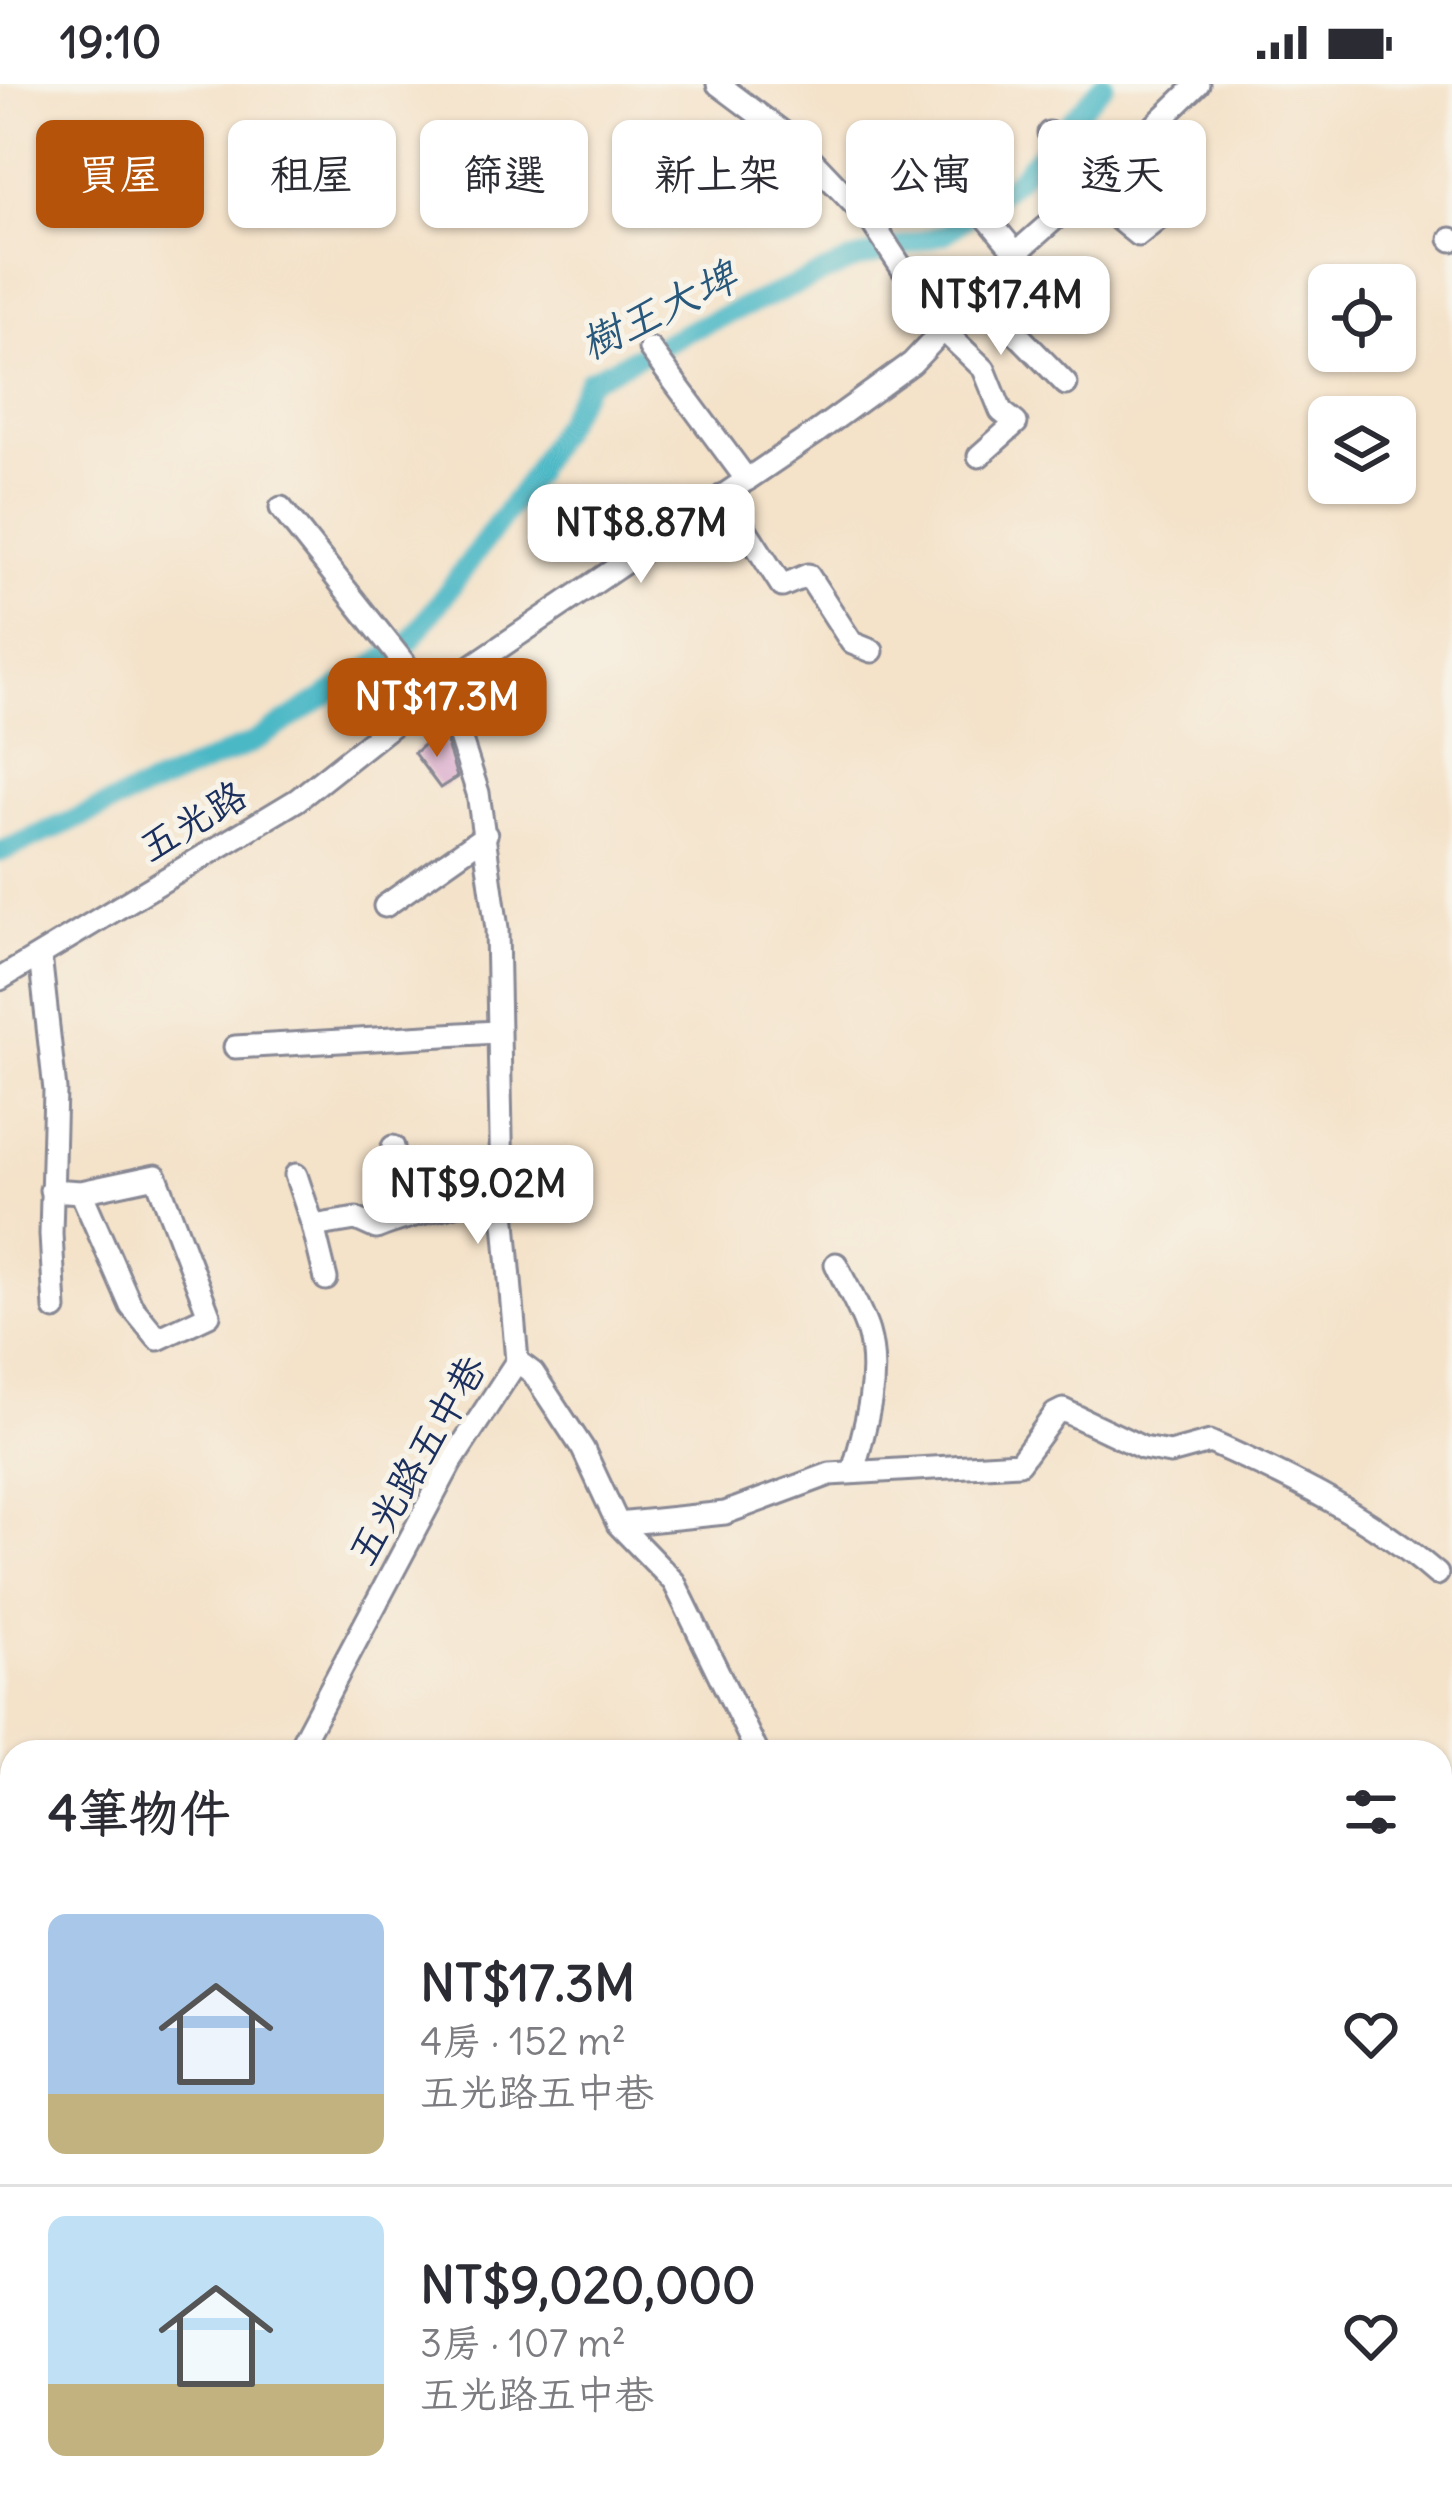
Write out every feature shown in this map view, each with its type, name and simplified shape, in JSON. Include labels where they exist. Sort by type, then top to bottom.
[{"type":"street","points":[[718,84],[793,140],[874,224],[942,329],[984,370],[1001,411],[1016,423],[979,456]]},
{"type":"street","name":"五光路","points":[[1161,120],[1198,84]]},
{"type":"street","points":[[995,228],[1016,253]]},
{"type":"street","name":"五光路","points":[[0,979],[296,800],[431,694],[912,363],[1045,228]]},
{"type":"street","points":[[977,293],[1066,384]]},
{"type":"street","points":[[650,350],[748,480]]},
{"type":"street","points":[[724,496],[782,586],[808,574],[852,644],[872,651]]},
{"type":"street","name":"五光路五中巷","points":[[281,508],[458,731],[478,793],[496,929],[502,1187],[517,1361],[450,1464],[303,1740]]},
{"type":"street","points":[[385,906],[486,836]]},
{"type":"street","points":[[40,955],[55,1090],[51,1190],[55,1310]]},
{"type":"street","points":[[235,1047],[496,1031]]},
{"type":"street","points":[[393,1147],[402,1217]]},
{"type":"street","points":[[296,1175],[326,1279]]},
{"type":"street","points":[[51,1190],[81,1192],[156,1176],[209,1315],[158,1339],[130,1306],[81,1192]]},
{"type":"street","points":[[313,1226],[356,1219],[376,1228],[402,1217],[471,1202],[502,1187]]},
{"type":"street","points":[[836,1264],[868,1332],[872,1359],[863,1434],[853,1471]]},
{"type":"street","points":[[517,1361],[533,1373],[583,1449],[618,1524],[674,1582],[751,1740]]},
{"type":"street","points":[[618,1524],[725,1513],[830,1474],[1019,1463],[1055,1414],[1063,1410],[1143,1448],[1170,1453],[1210,1442],[1335,1502],[1402,1544],[1437,1574]]},
{"type":"building","points":[[437,733],[445,738],[457,777],[440,788],[414,753]]},
{"type":"waterway","name":"樹王大埤","points":[[0,852],[254,742],[410,642],[529,481],[589,380],[854,260],[945,234],[1015,181],[1104,84]]}]
